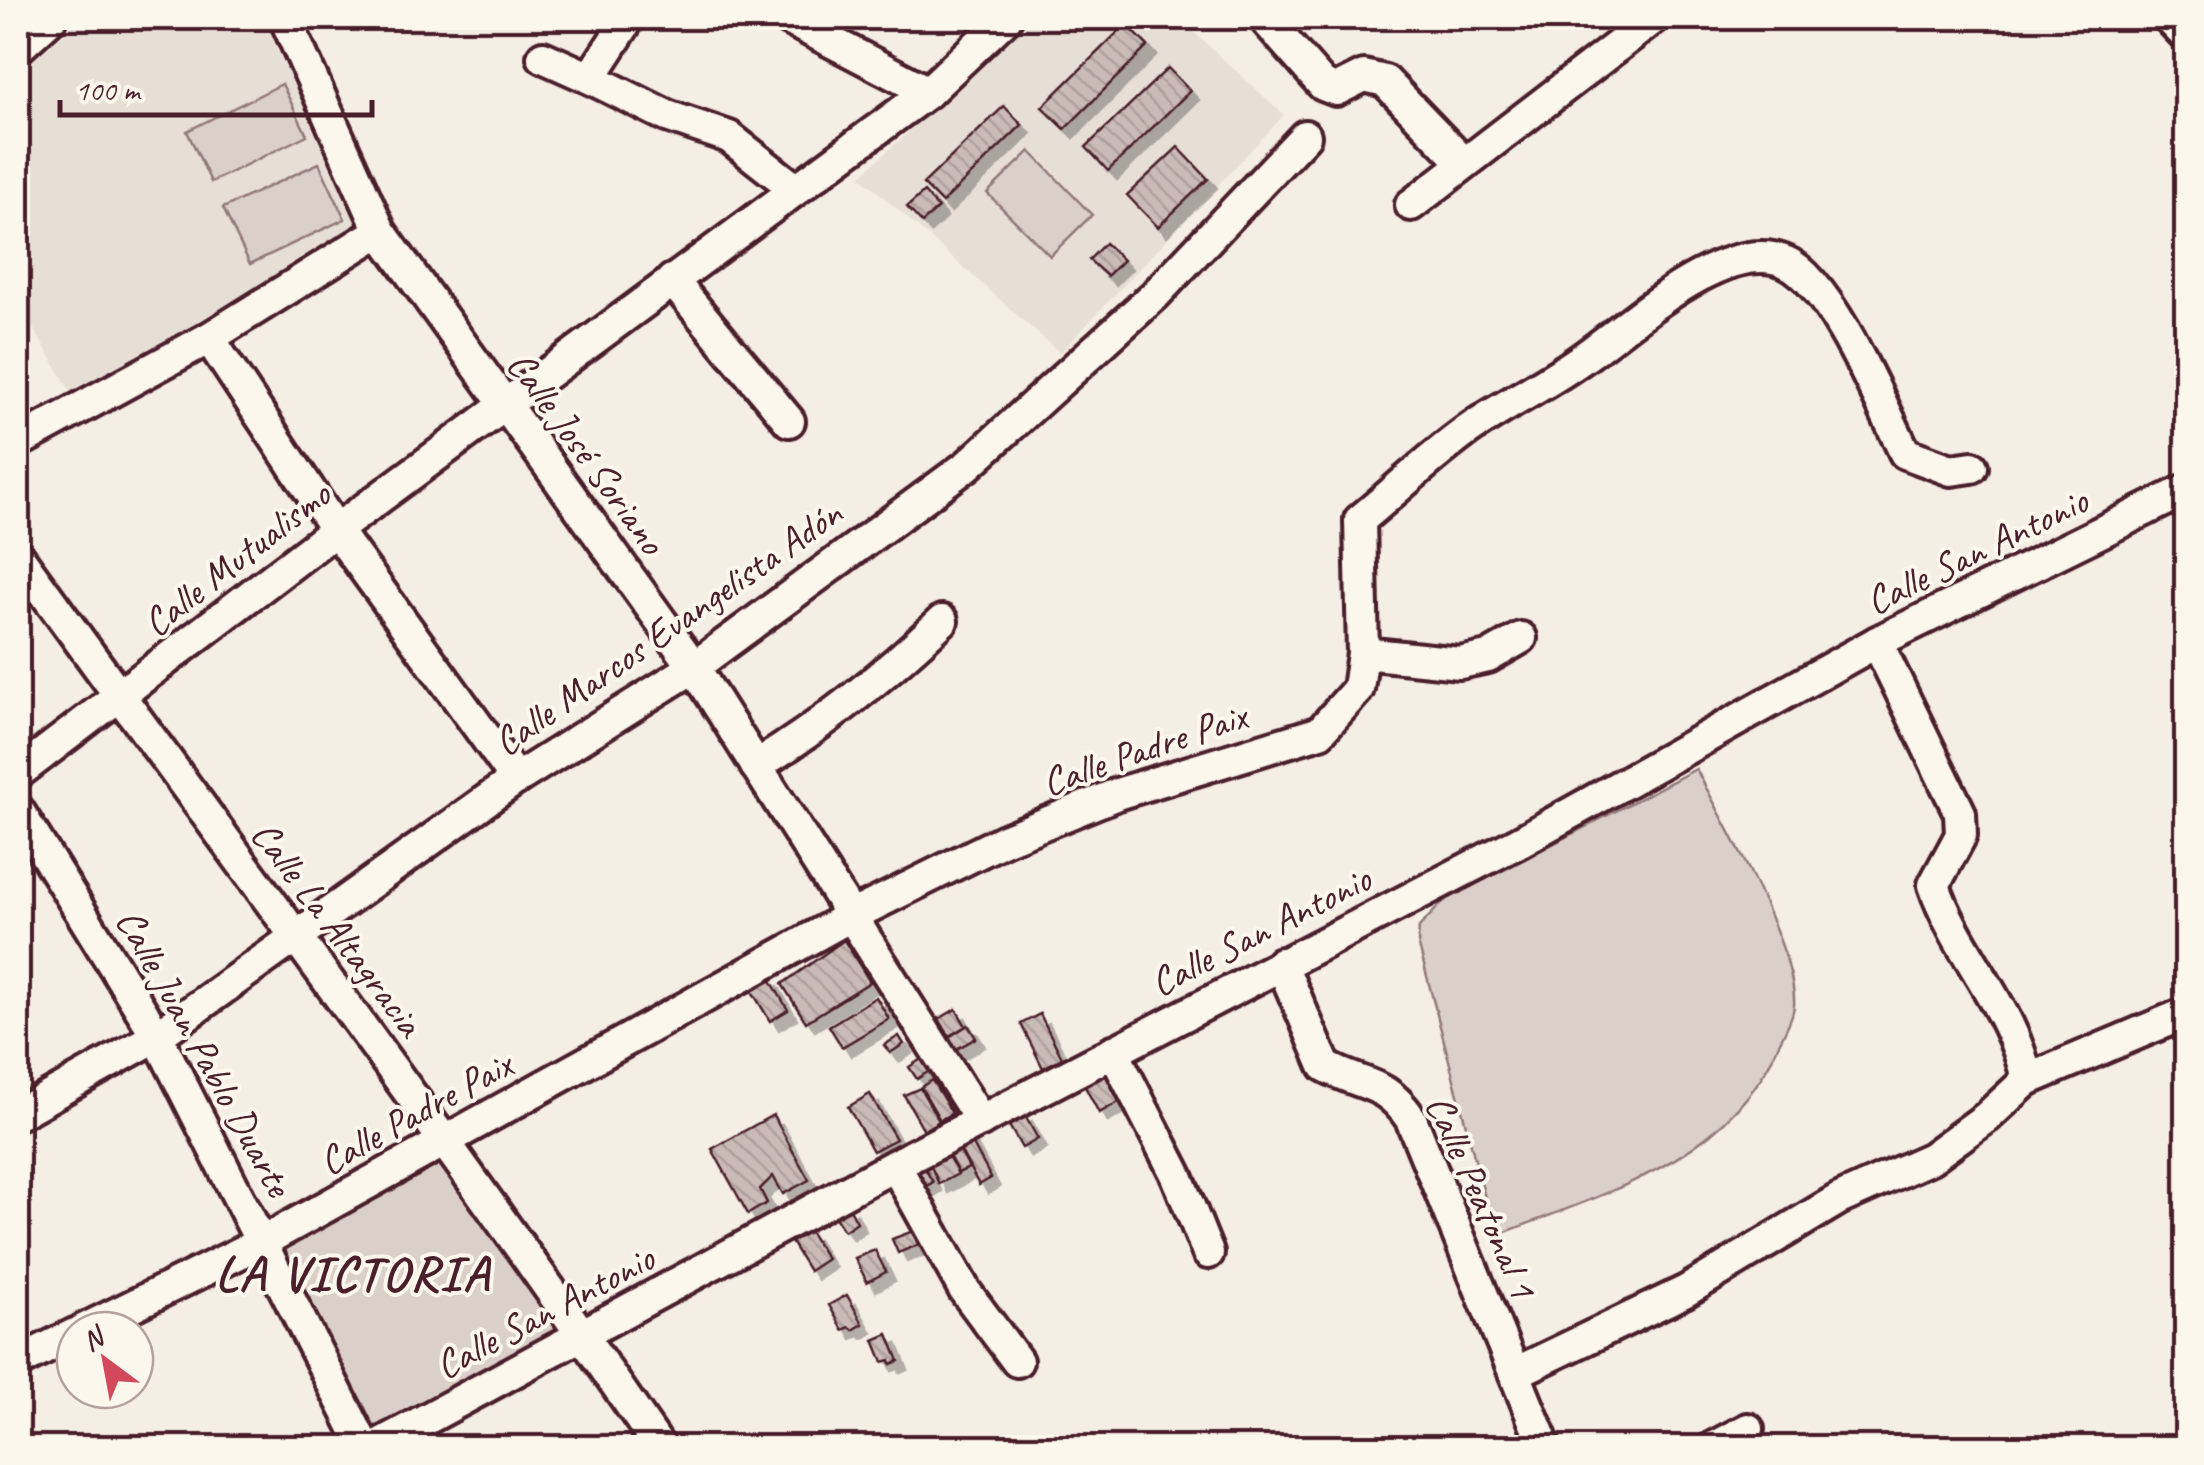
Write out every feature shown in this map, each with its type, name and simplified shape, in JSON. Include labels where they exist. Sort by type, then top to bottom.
[{"type":"street","points":[[18,48],[51,18]]},
{"type":"street","name":"Calle José Soriano","points":[[285,18],[380,231],[694,666],[849,917],[981,1120]]},
{"type":"street","points":[[590,78],[629,18]]},
{"type":"street","points":[[786,18],[928,92]]},
{"type":"street","name":"Calle Mutualismo","points":[[18,773],[336,530],[928,92],[1006,18]]},
{"type":"street","points":[[1264,18],[1323,85],[1336,90],[1364,76],[1385,81],[1463,162]]},
{"type":"street","points":[[1411,205],[1654,18]]},
{"type":"street","points":[[2169,18],[2186,36]]},
{"type":"street","points":[[543,57],[667,116],[729,137],[794,188]]},
{"type":"street","name":"Calle Marcos Evangelista Adón","points":[[18,1114],[157,1036],[292,936],[516,780],[694,666],[968,465],[1155,294],[1306,136]]},
{"type":"street","points":[[18,442],[210,338],[380,231]]},
{"type":"street","name":"Calle Padre Paix","points":[[124,1310],[264,1241],[849,917],[1004,840],[1117,794],[1320,732],[1358,689],[1363,654],[1360,520],[1470,429],[1586,356],[1657,300],[1746,256],[1785,261],[1813,283],[1859,360],[1905,453],[1951,470],[1972,467]]},
{"type":"street","points":[[672,280],[789,420]]},
{"type":"street","points":[[210,338],[336,530],[516,780]]},
{"type":"street","name":"Calle San Antonio","points":[[373,1448],[895,1165],[1519,842],[1878,642],[2186,490]]},
{"type":"street","name":"Calle La Altagracia","points":[[18,556],[292,936],[447,1141],[660,1448]]},
{"type":"street","points":[[756,766],[831,718],[942,622]]},
{"type":"street","points":[[1363,654],[1460,663],[1488,657],[1521,638]]},
{"type":"street","points":[[1878,642],[1960,813],[1961,835],[1934,885],[1944,914],[2020,1046],[2026,1080]]},
{"type":"street","name":"Calle Juan Pablo Duarte","points":[[18,810],[157,1036],[264,1241],[365,1448]]},
{"type":"street","name":"Calle Peatonal 1","points":[[1281,963],[1324,1066],[1378,1085],[1396,1096],[1411,1119],[1545,1448]]},
{"type":"street","points":[[1515,1374],[1686,1290],[1839,1199],[1932,1158],[1987,1117],[2026,1080],[2186,1013]]},
{"type":"street","points":[[1113,1052],[1177,1176],[1208,1254]]},
{"type":"street","points":[[895,1165],[965,1290],[1018,1361]]},
{"type":"street","points":[[18,1362],[55,1344]]},
{"type":"street","points":[[1712,1448],[1748,1429]]},
{"type":"shaded area","points":[[81,18],[263,18],[361,235],[75,398],[18,303],[18,74]]},
{"type":"shaded area","points":[[1034,18],[1178,18],[1284,115],[1060,353],[860,176]]},
{"type":"shaded area","points":[[282,84],[307,135],[211,182],[187,131]]},
{"type":"shaded area","points":[[1030,151],[1092,215],[1050,256],[987,193]]},
{"type":"shaded area","points":[[319,163],[345,219],[250,264],[223,208]]},
{"type":"shaded area","points":[[1696,769],[1772,920],[1792,982],[1794,1006],[1790,1022],[1755,1087],[1727,1119],[1694,1146],[1618,1188],[1495,1236],[1418,942],[1419,927],[1444,901]]},
{"type":"shaded area","points":[[444,1161],[559,1334],[371,1432],[284,1247]]},
{"type":"building","points":[[1126,24],[1148,46],[1065,129],[1042,107]]},
{"type":"building","points":[[1168,68],[1190,91],[1108,171],[1086,147]]},
{"type":"building","points":[[1004,106],[1022,125],[942,203],[923,184]]},
{"type":"building","points":[[1178,147],[1208,179],[1158,227],[1127,195]]},
{"type":"building","points":[[924,192],[938,208],[922,223],[907,207]]},
{"type":"building","points":[[1105,243],[1123,260],[1107,276],[1089,260]]},
{"type":"building","points":[[844,940],[870,982],[806,1022],[782,984]]},
{"type":"building","points":[[769,977],[788,1010],[770,1021],[750,988]]},
{"type":"building","points":[[876,997],[889,1019],[842,1047],[829,1026]]},
{"type":"building","points":[[956,1009],[966,1026],[949,1036],[939,1019]]},
{"type":"building","points":[[1040,1014],[1062,1058],[1043,1068],[1021,1024]]},
{"type":"building","points":[[968,1025],[976,1038],[953,1051],[946,1039]]},
{"type":"building","points":[[899,1036],[904,1044],[890,1053],[884,1045]]},
{"type":"building","points":[[923,1058],[931,1070],[917,1079],[909,1067]]},
{"type":"building","points":[[1108,1064],[1126,1098],[1099,1113],[1081,1079]]},
{"type":"building","points":[[932,1080],[952,1113],[940,1120],[921,1087]]},
{"type":"building","points":[[920,1088],[939,1121],[924,1130],[904,1095]]},
{"type":"building","points":[[870,1094],[896,1139],[873,1151],[848,1107]]},
{"type":"building","points":[[1023,1112],[1038,1139],[1022,1148],[1007,1122]]},
{"type":"building","points":[[773,1115],[809,1180],[783,1194],[773,1176],[760,1189],[767,1203],[748,1214],[712,1149]]},
{"type":"building","points":[[968,1135],[991,1178],[979,1185],[956,1142]]},
{"type":"building","points":[[958,1148],[969,1168],[958,1173],[948,1154]]},
{"type":"building","points":[[946,1152],[958,1174],[939,1184],[929,1162]]},
{"type":"building","points":[[920,1160],[933,1182],[916,1193],[902,1170]]},
{"type":"building","points":[[848,1205],[857,1222],[844,1231],[833,1214]]},
{"type":"building","points":[[809,1231],[827,1259],[809,1271],[791,1242]]},
{"type":"building","points":[[913,1231],[918,1245],[898,1253],[892,1239]]},
{"type":"building","points":[[875,1250],[886,1272],[867,1282],[855,1258]]},
{"type":"building","points":[[847,1295],[863,1324],[853,1330],[843,1330],[829,1305]]},
{"type":"building","points":[[888,1334],[899,1361],[891,1364],[890,1360],[883,1362],[874,1340]]},
{"type":"district","name":"LA VICTORIA","points":[[353,1272]]}]
